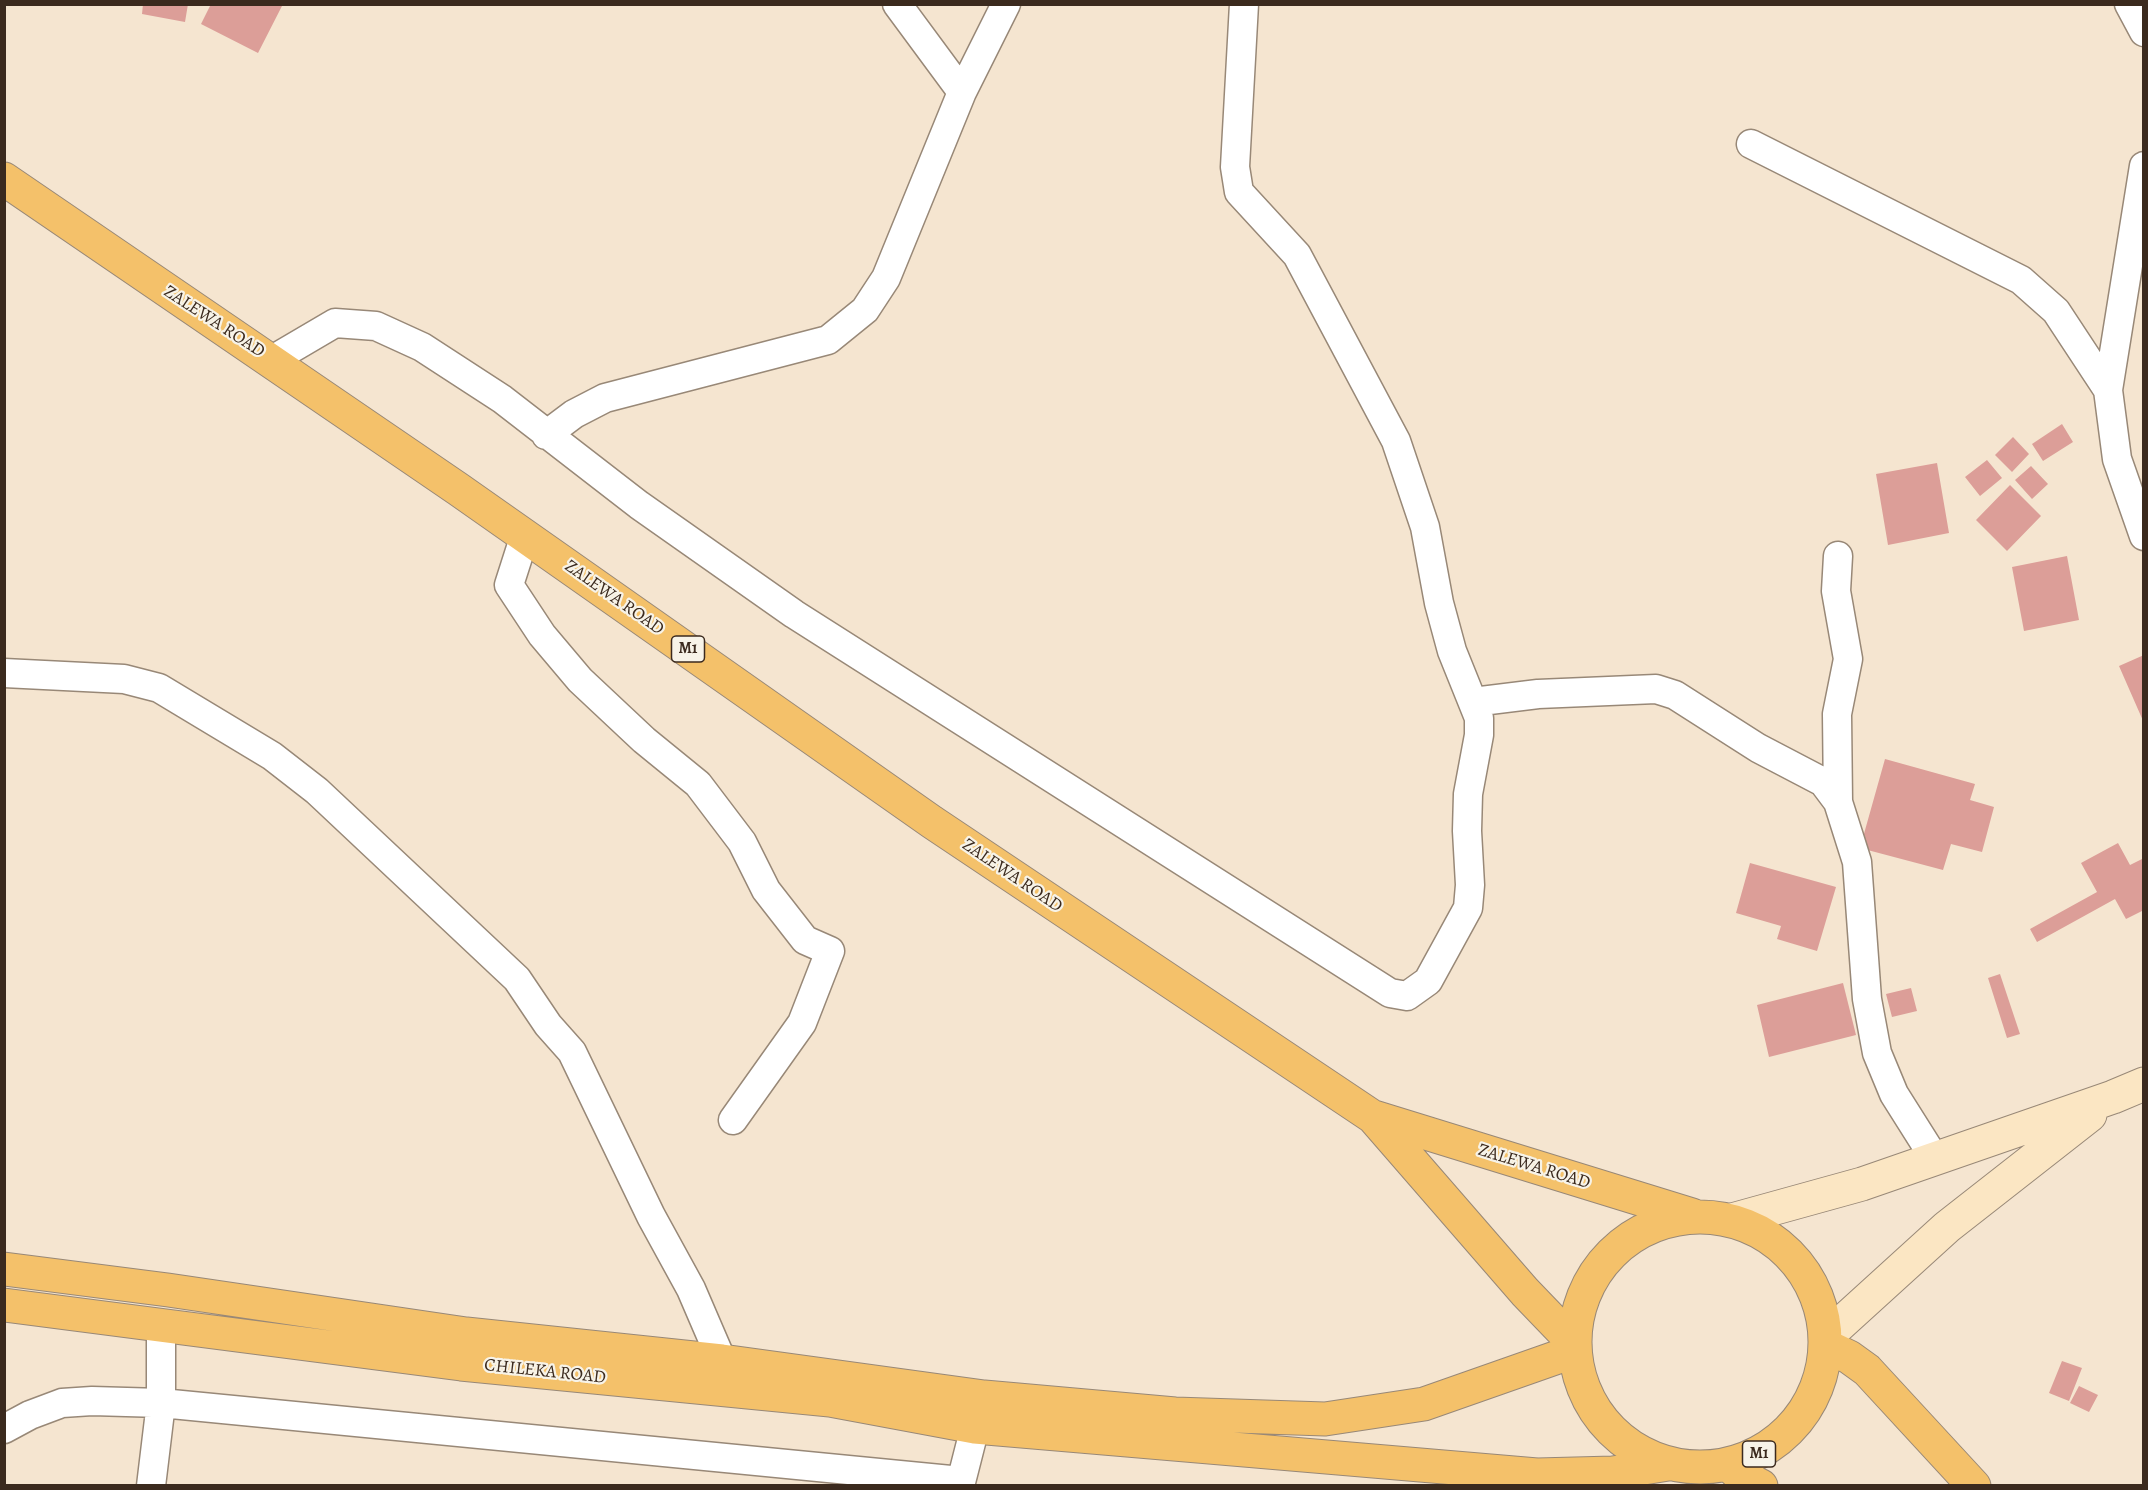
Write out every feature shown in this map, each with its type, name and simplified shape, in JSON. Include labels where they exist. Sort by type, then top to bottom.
[{"type":"highway","name":"ZALEWA ROAD","points":[[4,179],[525,535],[932,822],[1373,1117],[1575,1348]]},
{"type":"highway","name":"ZALEWA ROAD","points":[[1373,1117],[1695,1216]]},
{"type":"highway","name":"M1","points":[[1695,1216],[1732,1220],[1769,1236],[1798,1263],[1819,1297],[1826,1342],[1822,1373],[1812,1399],[1798,1422],[1778,1441],[1755,1456],[1749,1480],[1698,1468],[1668,1464],[1639,1452],[1622,1440],[1594,1410],[1581,1382],[1575,1348],[1578,1317],[1586,1290],[1600,1266],[1620,1246],[1642,1231],[1668,1221],[1695,1216]]},
{"type":"highway","points":[[4,1269],[168,1290],[465,1335],[722,1361],[984,1397],[1175,1414],[1325,1419],[1424,1404],[1575,1348]]},
{"type":"highway","name":"CHILEKA ROAD","points":[[4,1305],[461,1364],[830,1400],[975,1426],[1085,1437],[1537,1475],[1613,1473],[1668,1464]]},
{"type":"highway","points":[[1826,1342],[1867,1370],[1974,1485]]},
{"type":"main road","points":[[1732,1220],[1862,1184],[2113,1097],[2144,1084]]},
{"type":"main road","points":[[1826,1342],[1947,1227],[2113,1097]]},
{"type":"street","points":[[897,4],[962,92]]},
{"type":"street","points":[[546,435],[574,414],[605,398],[828,340],[865,310],[886,278],[962,92],[1006,4]]},
{"type":"street","points":[[272,360],[335,322],[376,326],[422,347],[502,399],[639,505],[794,614],[1390,993],[1407,996],[1428,981],[1468,908],[1470,885],[1467,831],[1468,794],[1479,735],[1479,718],[1452,651],[1439,603],[1425,527],[1396,441],[1297,255],[1239,192],[1235,166],[1244,4]]},
{"type":"street","points":[[2129,4],[2144,32]]},
{"type":"street","points":[[1751,144],[2021,280],[2056,311],[2109,390]]},
{"type":"street","points":[[2144,166],[2109,390],[2116,459],[2144,536]]},
{"type":"street","points":[[525,535],[509,585],[542,635],[580,680],[644,740],[698,784],[742,842],[766,890],[805,940],[830,951],[802,1023],[733,1120]]},
{"type":"street","points":[[1838,556],[1836,591],[1848,659],[1837,714],[1838,802],[1857,862],[1867,999],[1877,1053],[1894,1094],[1935,1159]]},
{"type":"street","points":[[4,673],[124,679],[159,688],[272,756],[316,791],[517,978],[548,1025],[573,1052],[651,1216],[691,1289],[722,1361]]},
{"type":"street","points":[[1473,702],[1538,694],[1656,689],[1675,695],[1758,748],[1810,774],[1823,783],[1838,802]]},
{"type":"street","points":[[151,1485],[161,1403],[161,1324]]},
{"type":"street","points":[[4,1429],[30,1415],[62,1403],[92,1401],[161,1403],[960,1483],[975,1426]]},
{"type":"building","points":[[143,4],[188,4],[185,22],[142,14]]},
{"type":"building","points":[[211,4],[283,4],[258,53],[201,24]]},
{"type":"building","points":[[2062,424],[2073,442],[2043,461],[2032,444]]},
{"type":"building","points":[[2013,437],[2029,454],[2012,472],[1995,455]]},
{"type":"building","points":[[1987,460],[2002,478],[1980,496],[1965,477]]},
{"type":"building","points":[[1937,463],[1949,533],[1888,545],[1876,474]]},
{"type":"building","points":[[2031,466],[2048,484],[2032,499],[2015,480]]},
{"type":"building","points":[[2010,485],[2041,516],[2007,551],[1976,520]]},
{"type":"building","points":[[2067,556],[2079,620],[2024,631],[2012,567]]},
{"type":"building","points":[[2144,655],[2144,723],[2119,666]]},
{"type":"building","points":[[1885,759],[1975,784],[1970,800],[1994,807],[1982,852],[1951,844],[1943,870],[1860,848]]},
{"type":"building","points":[[2118,843],[2130,865],[2144,858],[2144,910],[2126,919],[2115,899],[2037,942],[2030,929],[2097,892],[2081,863]]},
{"type":"building","points":[[1750,863],[1836,887],[1817,951],[1777,939],[1781,926],[1736,913]]},
{"type":"building","points":[[2000,974],[2020,1034],[2007,1038],[1988,978]]},
{"type":"building","points":[[1843,983],[1856,1035],[1769,1057],[1757,1005]]},
{"type":"building","points":[[1911,988],[1917,1011],[1892,1017],[1886,994]]},
{"type":"building","points":[[2062,1361],[2082,1368],[2069,1401],[2049,1393]]},
{"type":"building","points":[[2079,1386],[2098,1395],[2089,1412],[2070,1403]]}]
